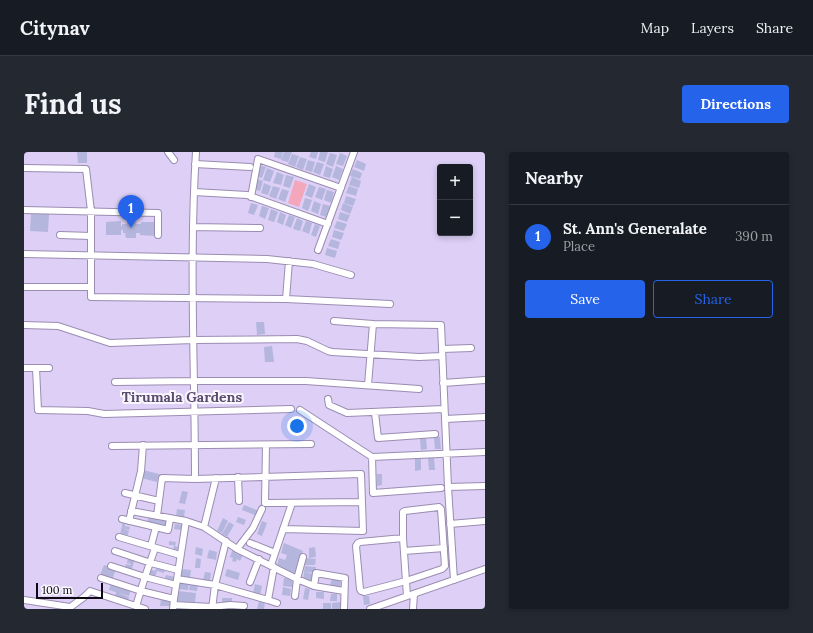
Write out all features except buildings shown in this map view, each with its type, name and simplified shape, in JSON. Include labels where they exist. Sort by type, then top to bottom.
[{"type":"street","points":[[168,152],[174,160]]},
{"type":"street","points":[[195,479],[193,381],[193,227],[196,152]]},
{"type":"street","points":[[318,250],[352,153]]},
{"type":"street","points":[[251,197],[258,159],[341,188]]},
{"type":"street","points":[[195,164],[250,167]]},
{"type":"street","points":[[24,168],[86,169],[91,211],[91,297],[286,299],[390,304]]},
{"type":"street","points":[[194,192],[247,195],[328,224]]},
{"type":"street","points":[[24,210],[158,213],[158,235]]},
{"type":"street","points":[[193,227],[260,228]]},
{"type":"street","points":[[60,235],[91,236]]},
{"type":"street","points":[[24,254],[267,258],[313,264],[351,275]]},
{"type":"street","points":[[286,299],[289,261]]},
{"type":"street","points":[[24,287],[91,287]]},
{"type":"street","points":[[334,321],[372,324],[441,325],[446,454],[445,488],[450,524],[454,580]]},
{"type":"street","points":[[368,385],[372,324]]},
{"type":"street","points":[[24,325],[58,326],[110,342],[297,339],[307,341],[332,352],[419,357],[442,356]]},
{"type":"street","points":[[442,349],[471,348]]},
{"type":"street","points":[[24,368],[49,368]]},
{"type":"street","points":[[36,368],[38,410],[88,411],[104,414],[292,409]]},
{"type":"street","points":[[443,382],[485,380]]},
{"type":"street","points":[[115,382],[306,381],[418,389]]},
{"type":"street","points":[[328,399],[329,405],[347,413],[444,409]]},
{"type":"street","points":[[300,410],[372,457],[485,452]]},
{"type":"street","points":[[375,413],[378,438],[435,434]]},
{"type":"street","points":[[445,419],[485,417]]},
{"type":"street","points":[[112,446],[311,444]]},
{"type":"street","points":[[129,521],[141,471],[143,445]]},
{"type":"street","points":[[266,445],[265,503],[362,502]]},
{"type":"street","points":[[372,457],[373,492],[485,486]]},
{"type":"street","points":[[157,516],[162,478],[195,479],[361,474],[363,531],[283,529]]},
{"type":"street","points":[[238,477],[239,501]]},
{"type":"street","points":[[204,527],[216,478]]},
{"type":"street","points":[[125,493],[159,501]]},
{"type":"street","points":[[268,600],[275,553],[292,503]]},
{"type":"street","points":[[403,538],[358,543],[356,546],[360,589],[364,592],[406,581],[442,569],[445,566],[441,511],[439,507],[403,512],[406,581],[411,595],[413,609]]},
{"type":"street","points":[[238,549],[253,528],[262,509]]},
{"type":"street","points":[[131,511],[186,521],[204,527],[238,549],[297,579],[314,586],[344,591]]},
{"type":"street","points":[[122,520],[168,530],[170,519]]},
{"type":"street","points":[[174,604],[186,521]]},
{"type":"street","points":[[450,524],[485,521]]},
{"type":"street","points":[[136,606],[151,563],[156,527]]},
{"type":"street","points":[[120,537],[180,555]]},
{"type":"street","points":[[212,608],[214,585],[226,541]]},
{"type":"street","points":[[250,543],[275,553]]},
{"type":"street","points":[[404,551],[444,548]]},
{"type":"street","points":[[115,551],[178,570]]},
{"type":"street","points":[[295,596],[297,579],[303,557]]},
{"type":"street","points":[[250,582],[259,559]]},
{"type":"street","points":[[111,566],[145,577],[177,582],[214,585],[277,603]]},
{"type":"street","points":[[370,609],[485,569]]},
{"type":"street","points":[[314,586],[316,573],[345,578],[344,609]]},
{"type":"street","points":[[101,578],[174,604],[212,608],[230,605],[244,606]]},
{"type":"street","points":[[24,600],[69,608],[90,591],[146,609]]},
{"type":"shaded area","points":[[295,180],[307,184],[299,207],[288,203]]},
{"type":"place","name":"St. Ann's Generalate","points":[[131,228]]},
{"type":"district","name":"Tirumala Gardens","points":[[182,397]]}]
